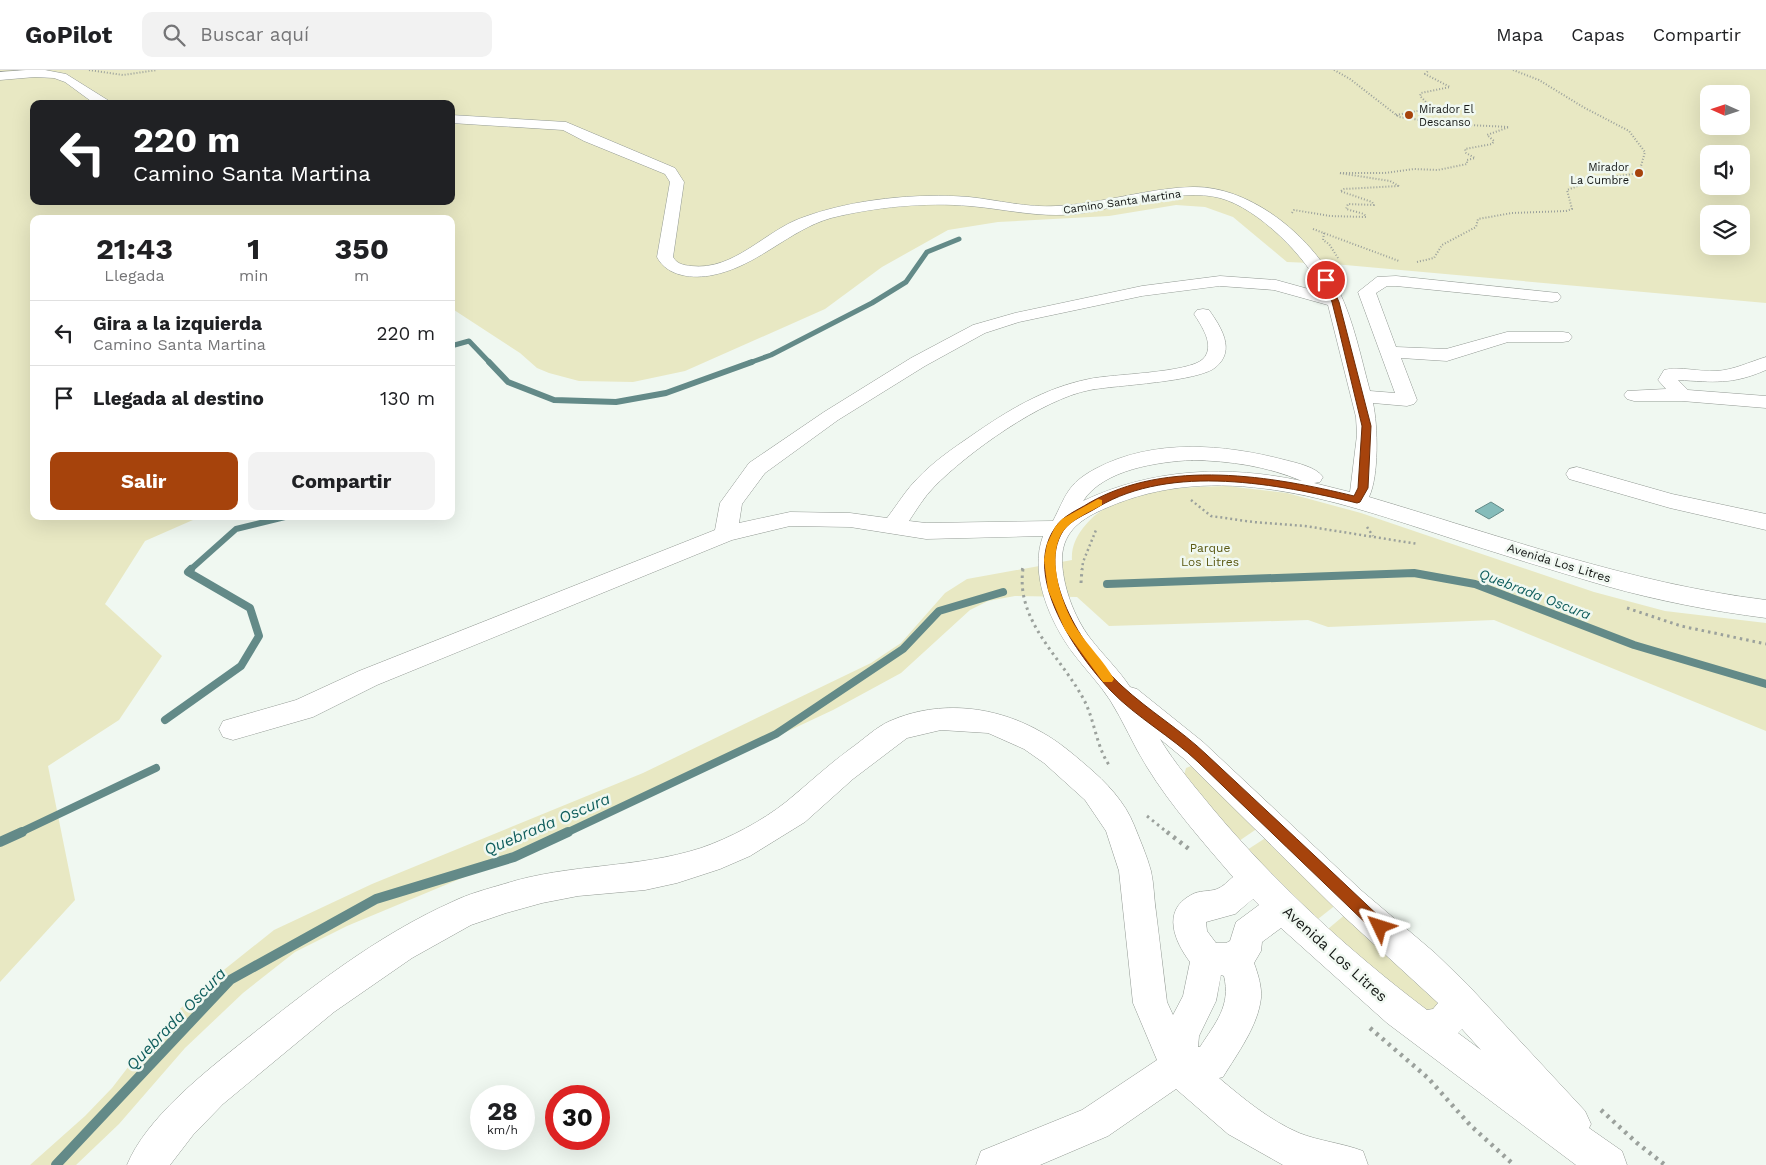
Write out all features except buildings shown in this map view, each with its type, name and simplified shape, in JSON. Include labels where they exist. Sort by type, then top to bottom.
[{"type":"street","points":[[0,76],[59,74],[67,77],[92,98],[97,100]]},
{"type":"street","name":"Camino Santa Martina","points":[[455,119],[566,126],[589,138],[658,164],[670,171],[677,182],[664,257],[670,264],[682,270],[708,271],[725,267],[808,220],[908,202],[963,201],[1054,211],[1153,195],[1213,192],[1226,195],[1242,202],[1281,231],[1308,258],[1326,280],[1336,302],[1367,426],[1363,488],[1357,500]]},
{"type":"street","points":[[726,534],[731,503],[757,468],[847,406],[918,362],[979,329],[1015,318],[1142,291],[1220,281],[1276,285],[1336,302]]},
{"type":"street","points":[[1360,396],[1407,400],[1366,292],[1383,281],[1552,297]]},
{"type":"street","points":[[894,525],[919,490],[950,460],[1026,407],[1064,391],[1089,384],[1189,371],[1208,365],[1218,353],[1218,340],[1203,314]]},
{"type":"street","points":[[1390,352],[1447,355],[1507,337],[1562,337]]},
{"type":"street","points":[[1682,395],[1668,380],[1671,374],[1708,378],[1752,370],[1766,363]]},
{"type":"street","points":[[1634,395],[1682,395],[1766,402]]},
{"type":"street","points":[[1577,474],[1670,501],[1766,522]]},
{"type":"street","name":"Avenida Los Litres","points":[[1610,1165],[1456,997],[1424,965],[1351,902],[1193,750],[1117,689],[1094,663],[1071,630],[1054,590],[1050,560],[1052,544],[1062,526],[1100,501],[1136,488],[1194,478],[1264,481],[1310,488],[1357,500],[1548,561],[1622,582],[1710,602],[1766,609]]},
{"type":"street","points":[[233,729],[303,708],[368,678],[726,534],[790,519],[850,520],[926,531],[985,531],[1062,526]]},
{"type":"street","name":"Avenida Los Litres","points":[[1117,689],[1161,766],[1255,879],[1282,907],[1359,977],[1422,1028],[1610,1165]]},
{"type":"street","points":[[146,1165],[180,1122],[210,1091],[322,1000],[400,947],[462,913],[542,888],[578,882],[645,876],[677,869],[732,850],[768,830],[794,812],[843,770],[897,730],[918,723],[965,719],[989,722],[1012,730],[1034,741],[1054,755],[1095,791],[1119,825],[1136,870],[1150,1003],[1178,1067],[1249,1126],[1293,1150],[1349,1165]]},
{"type":"street","points":[[1161,766],[1172,753],[1182,750],[1193,750]]},
{"type":"street","points":[[995,1165],[1095,1123],[1178,1067],[1210,1064],[1234,1023],[1244,999],[1240,970],[1191,937],[1189,916],[1201,906],[1224,903],[1255,879]]},
{"type":"street","points":[[1221,957],[1244,951],[1248,933],[1282,907]]},
{"type":"street","points":[[1422,1028],[1437,1026],[1448,1019],[1454,1010],[1456,997]]},
{"type":"path","points":[[87,70],[111,76],[129,76],[157,70]]},
{"type":"path","points":[[1294,210],[1330,216],[1366,217],[1364,214],[1346,209],[1348,204],[1374,205],[1372,202],[1340,191],[1344,189],[1399,186],[1390,181],[1339,173],[1385,173],[1414,169],[1438,170],[1467,164],[1467,160],[1475,158],[1466,153],[1465,149],[1492,144],[1494,141],[1487,135],[1509,127],[1448,124],[1407,119],[1396,115],[1350,79],[1334,70]]},
{"type":"path","points":[[1396,115],[1428,109],[1430,106],[1420,96],[1421,92],[1450,87],[1425,74],[1429,70]]},
{"type":"path","points":[[1410,262],[1434,258],[1442,245],[1476,227],[1478,219],[1491,215],[1535,212],[1560,214],[1572,209],[1568,190],[1594,180],[1639,173],[1645,152],[1629,132],[1539,80],[1513,70]]},
{"type":"path","points":[[1338,258],[1329,244],[1323,240],[1324,233],[1401,262]]},
{"type":"path","points":[[1189,498],[1211,516],[1253,522],[1305,526],[1426,546]]},
{"type":"path","points":[[1082,590],[1080,576],[1083,562],[1094,533],[1100,526]]},
{"type":"path","points":[[1625,608],[1681,626],[1766,644]]},
{"type":"path","points":[[1599,1108],[1637,1144],[1665,1165]]},
{"type":"green space","points":[[0,70],[1766,70],[1766,303],[1334,264],[1287,262],[1233,217],[1205,207],[1176,205],[1109,216],[998,222],[948,230],[882,267],[825,309],[685,371],[633,382],[579,381],[537,368],[520,353],[455,311],[455,215],[30,215],[30,520],[193,520],[145,541],[105,604],[162,656],[119,720],[48,766],[75,900],[0,982]]},
{"type":"green space","name":"Parque Los Litres","points":[[1226,486],[1287,493],[1361,513],[1594,592],[1665,611],[1766,623],[1766,731],[1494,620],[1328,627],[1308,620],[1109,626],[1077,597],[1015,596],[988,601],[970,610],[901,673],[833,710],[515,856],[347,926],[295,952],[243,993],[185,1048],[119,1124],[76,1165],[30,1165],[85,1116],[112,1088],[172,1016],[220,973],[274,930],[372,884],[643,773],[871,663],[901,643],[945,593],[967,579],[1072,560],[1073,547],[1080,531],[1096,514],[1112,504],[1149,492]]},
{"type":"green space","points":[[1191,766],[1198,769],[1258,828],[1239,841],[1183,779],[1186,768]]},
{"type":"green space","points":[[1267,837],[1337,904],[1318,919],[1247,850]]},
{"type":"green space","points":[[1347,913],[1436,997],[1439,1006],[1433,1011],[1423,1010],[1328,929]]},
{"type":"water","points":[[1491,502],[1504,510],[1489,519],[1475,511]]},
{"type":"waterway","points":[[749,363],[771,355],[872,303],[906,282],[927,252],[959,239]]},
{"type":"waterway","points":[[455,345],[469,341],[490,363]]},
{"type":"waterway","points":[[489,362],[508,382],[554,400],[616,402],[666,393],[752,362]]},
{"type":"waterway","points":[[190,570],[236,529],[273,520]]},
{"type":"waterway","points":[[165,720],[241,666],[259,636],[250,608],[188,572],[190,570]]},
{"type":"waterway","name":"Quebrada Oscura","points":[[1107,584],[1414,573],[1475,584],[1634,645],[1766,684]]},
{"type":"waterway","name":"Quebrada Oscura","points":[[566,833],[776,734],[903,649],[939,611],[1003,592]]},
{"type":"waterway","points":[[19,833],[156,768]]},
{"type":"waterway","points":[[0,842],[22,832]]},
{"type":"waterway","name":"Quebrada Oscura","points":[[56,1165],[230,980],[376,899],[514,857],[568,832]]},
{"type":"slow traffic","points":[[1098,502],[1065,522],[1059,529],[1052,544],[1050,560],[1054,590],[1071,630],[1094,663],[1108,679]]},
{"type":"place","name":"Mirador El Descanso","points":[[1409,115]]},
{"type":"place","name":"Mirador La Cumbre","points":[[1639,173]]},
{"type":"route","points":[[1326,280],[1336,302],[1357,379],[1367,426],[1363,488],[1357,500],[1310,488],[1264,481],[1194,478],[1155,483],[1100,501],[1065,522],[1059,529],[1052,544],[1051,576],[1054,590],[1071,630],[1094,663],[1117,689],[1193,750],[1351,902],[1380,927]]}]
